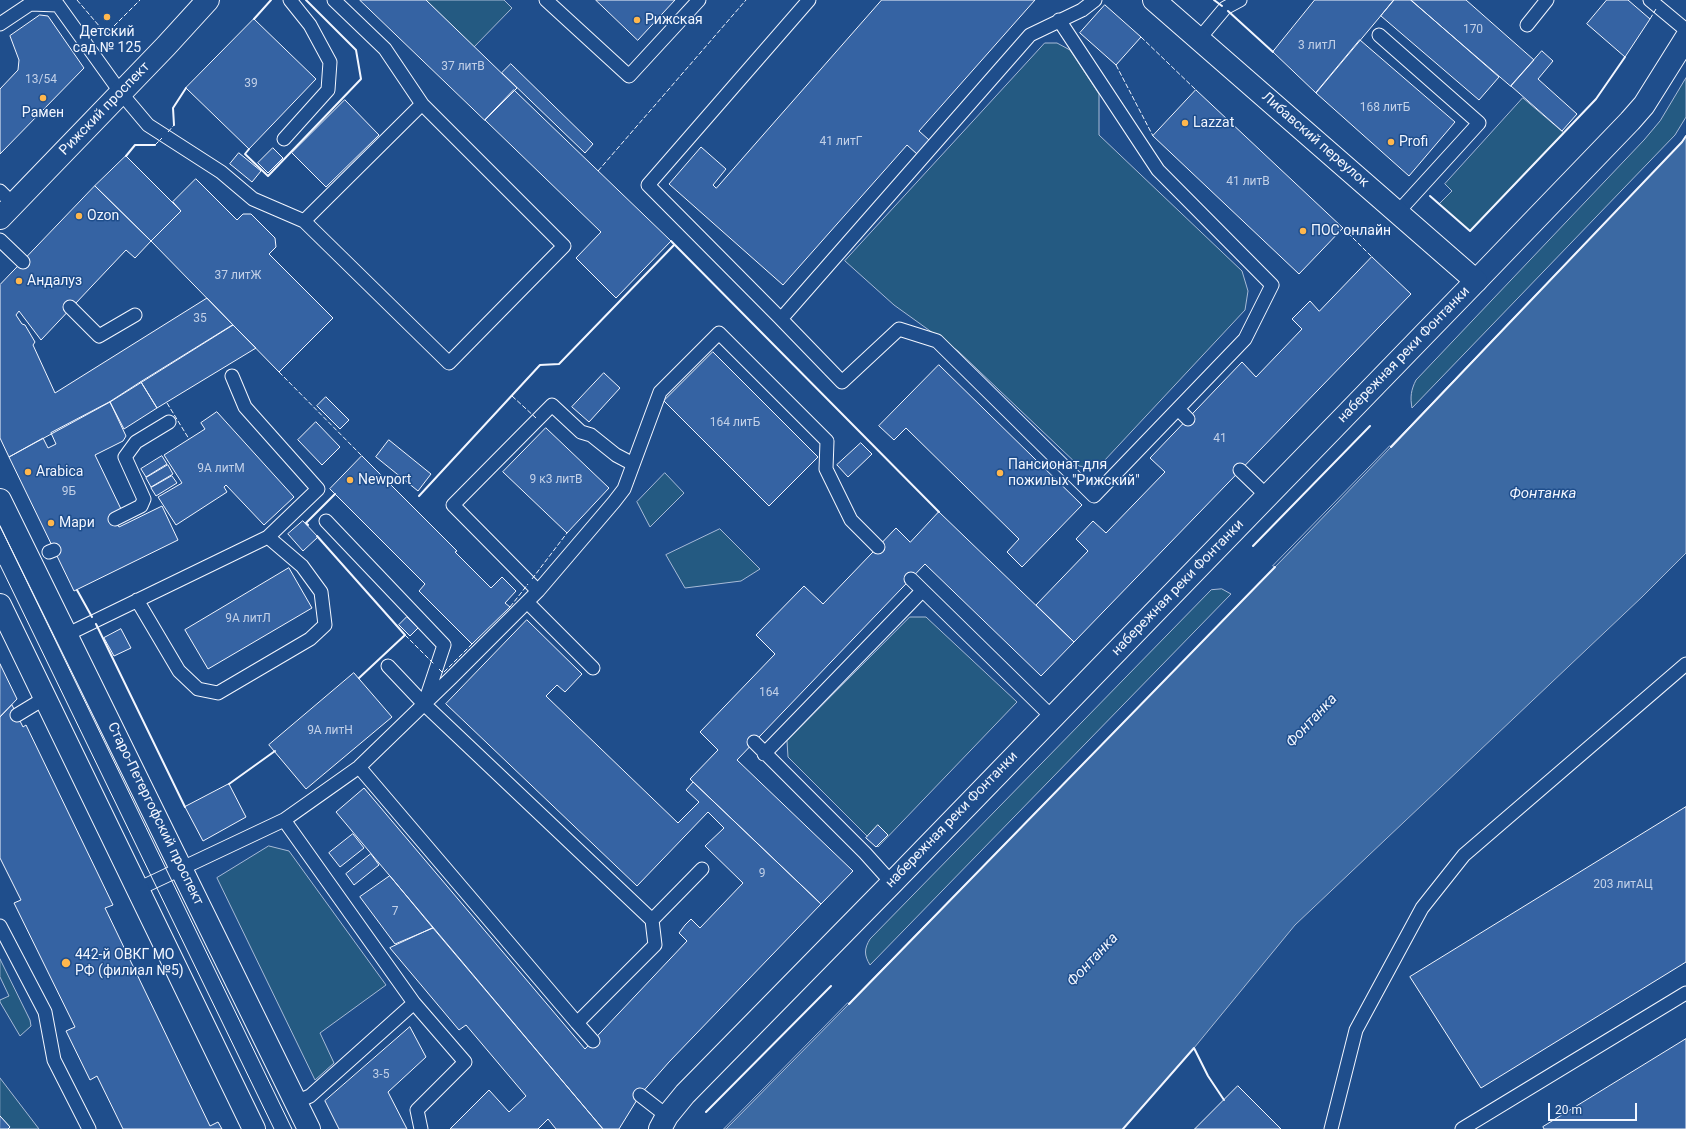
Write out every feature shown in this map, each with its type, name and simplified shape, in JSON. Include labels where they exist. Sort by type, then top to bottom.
[{"type":"street","name":"Рижский проспект","points":[[4,204],[121,93],[208,0]]},
{"type":"street","name":"Либавский переулок","points":[[1154,0],[1476,281]]},
{"type":"street","name":"набережная реки Фонтанки","points":[[663,1123],[685,1094],[892,883],[1630,121],[1644,105],[1686,38]]},
{"type":"street","name":"Старо-Петергофский проспект","points":[[0,500],[309,1129]]},
{"type":"street","points":[[0,605],[254,1129]]},
{"type":"lane","points":[[284,139],[328,90],[330,62],[310,25],[290,0]]},
{"type":"lane","points":[[0,24],[30,4],[58,5],[121,93],[148,125],[221,172],[252,199],[304,221],[449,363],[564,246],[422,104],[385,49],[334,0]]},
{"type":"lane","points":[[546,0],[629,76],[699,0]]},
{"type":"lane","points":[[809,0],[648,185],[842,382],[899,329],[937,341],[1094,496],[1245,339],[1272,285],[1158,170],[1059,20]]},
{"type":"lane","points":[[781,319],[1030,34],[1082,10],[1095,0]]},
{"type":"lane","points":[[1199,39],[1225,8],[1240,0]]},
{"type":"lane","points":[[1527,25],[1547,0]]},
{"type":"lane","points":[[1650,0],[1686,30]]},
{"type":"lane","points":[[1379,35],[1478,123],[1398,212]]},
{"type":"lane","points":[[304,221],[422,104]]},
{"type":"lane","points":[[0,240],[23,262]]},
{"type":"lane","points":[[70,307],[99,336],[135,315]]},
{"type":"lane","points":[[138,890],[181,868],[284,820],[359,767],[538,591],[624,489],[660,392],[719,333],[827,442],[826,469],[851,520],[878,547]]},
{"type":"lane","points":[[66,635],[268,537],[318,489],[245,407],[232,376]]},
{"type":"lane","points":[[538,591],[453,506],[552,405],[581,432],[591,435],[616,455],[633,464]]},
{"type":"lane","points":[[1178,409],[1188,419]]},
{"type":"lane","points":[[115,519],[140,506],[144,499],[125,456],[136,442],[169,422]]},
{"type":"lane","points":[[1240,470],[1267,496]]},
{"type":"lane","points":[[326,521],[444,645],[424,704]]},
{"type":"lane","points":[[137,600],[179,671],[198,689],[218,694],[310,639],[325,624],[321,592],[302,566],[268,537]]},
{"type":"lane","points":[[911,579],[1052,717]]},
{"type":"lane","points":[[764,754],[922,591]]},
{"type":"lane","points":[[527,602],[594,668]]},
{"type":"lane","points":[[1331,1129],[1356,1030],[1422,908],[1464,855],[1686,664]]},
{"type":"lane","points":[[388,666],[424,704],[652,920],[655,944],[577,1023]]},
{"type":"lane","points":[[17,715],[45,698]]},
{"type":"lane","points":[[754,742],[764,754],[865,853],[892,883]]},
{"type":"lane","points":[[359,767],[593,1040]]},
{"type":"lane","points":[[284,820],[414,1002],[465,1062],[417,1110],[422,1129]]},
{"type":"lane","points":[[652,920],[702,869]]},
{"type":"lane","points":[[0,926],[45,1012],[54,1060],[89,1129]]},
{"type":"lane","points":[[1462,1129],[1686,993]]},
{"type":"lane","points":[[296,1102],[310,1096],[414,1002]]},
{"type":"lane","points":[[640,1095],[663,1123]]},
{"type":"shaded area","points":[[426,0],[504,0],[512,8],[474,47]]},
{"type":"shaded area","points":[[1045,43],[1057,43],[1070,50],[1099,94],[1099,135],[1242,271],[1248,291],[1245,310],[1104,461],[1092,468],[1079,466],[958,351],[894,305],[845,261]]},
{"type":"shaded area","points":[[1686,78],[1686,117],[1675,135],[1412,408],[1411,394],[1416,380],[1644,140],[1660,121]]},
{"type":"shaded area","points":[[1523,98],[1564,133],[1470,231],[1439,204],[1452,191],[1445,184]]},
{"type":"shaded area","points":[[665,473],[684,493],[650,527],[637,502]]},
{"type":"shaded area","points":[[720,529],[760,569],[741,581],[685,588],[666,555]]},
{"type":"shaded area","points":[[1222,589],[1231,594],[870,965],[866,952],[870,939],[1211,590]]},
{"type":"shaded area","points":[[910,617],[926,617],[1017,702],[878,847],[788,757],[787,741]]},
{"type":"shaded area","points":[[269,846],[289,851],[386,985],[320,1033],[334,1063],[315,1080],[217,878]]},
{"type":"shaded area","points":[[0,959],[30,1020],[31,1026],[20,1036],[0,1002],[0,1000],[9,996],[0,977]]},
{"type":"shaded area","points":[[0,1078],[39,1129],[8,1129],[10,1127],[0,1116]]},
{"type":"water","name":"Фонтанка","points":[[1686,136],[1686,553],[1642,597],[1295,925],[1194,1048],[1123,1129],[726,1129],[1275,567],[1682,142]]},
{"type":"pier","points":[[1390,446],[1391,447],[1275,567],[1273,566]]},
{"type":"pier","points":[[848,1003],[849,1004],[726,1129],[724,1129]]},
{"type":"building","points":[[360,0],[426,0],[517,88],[485,120]]},
{"type":"building","name":"Рижская","points":[[596,0],[675,0],[638,40]]},
{"type":"building","points":[[882,0],[1035,0],[919,131],[929,140],[917,154],[907,145],[783,285],[669,184],[701,147],[726,169],[713,185],[716,188]]},
{"type":"building","points":[[1315,0],[1394,0],[1316,93],[1273,52]]},
{"type":"building","points":[[1394,0],[1411,0],[1499,77],[1479,100],[1381,16]]},
{"type":"building","points":[[1411,0],[1466,0],[1534,60],[1511,86]]},
{"type":"building","points":[[1607,0],[1628,0],[1650,19],[1625,57],[1587,24]]},
{"type":"building","points":[[1105,5],[1141,37],[1116,65],[1080,33]]},
{"type":"building","points":[[40,15],[48,16],[84,68],[0,154],[0,89],[18,70],[19,60],[10,36]]},
{"type":"building","points":[[254,19],[316,79],[249,149],[186,88]]},
{"type":"building","points":[[1360,40],[1455,122],[1409,176],[1316,93]]},
{"type":"building","points":[[1542,51],[1553,61],[1538,79],[1577,114],[1562,131],[1511,86]]},
{"type":"building","points":[[511,64],[593,144],[585,153],[502,73]]},
{"type":"building","points":[[514,90],[671,241],[616,298],[576,258],[601,232],[485,120]]},
{"type":"building","points":[[1196,90],[1343,228],[1299,274],[1153,136]]},
{"type":"building","points":[[345,100],[379,135],[326,187],[292,153]]},
{"type":"building","points":[[273,148],[283,158],[268,173],[258,163]]},
{"type":"building","points":[[239,153],[261,171],[252,182],[230,164]]},
{"type":"building","points":[[126,156],[181,211],[151,241],[95,186]]},
{"type":"building","points":[[196,179],[237,220],[243,214],[251,214],[275,238],[276,247],[269,254],[333,318],[279,372],[151,241],[181,211],[173,202]]},
{"type":"building","points":[[95,186],[151,241],[135,258],[126,250],[41,340],[19,311],[16,315],[22,324],[25,325],[35,342],[33,345],[55,393],[207,298],[233,325],[110,402],[9,457],[0,438],[0,285]]},
{"type":"building","points":[[1372,257],[1411,294],[1074,642],[1036,605],[1088,551],[1076,539],[1093,521],[1106,533],[1165,472],[1150,458],[1242,362],[1256,377],[1302,329],[1292,319],[1310,301],[1319,311]]},
{"type":"building","points":[[233,325],[256,348],[157,408],[141,382]]},
{"type":"building","points":[[713,352],[818,457],[769,506],[664,401]]},
{"type":"building","name":"Пансионат для пожилых \"Рижский\"","points":[[939,365],[1082,505],[1022,567],[1007,552],[1019,539],[906,428],[894,440],[879,426]]},
{"type":"building","points":[[604,373],[620,388],[589,422],[572,407]]},
{"type":"building","points":[[141,382],[157,408],[124,429],[110,402]]},
{"type":"building","points":[[326,397],[349,420],[340,429],[317,406]]},
{"type":"building","points":[[110,402],[126,436],[123,441],[95,455],[121,509],[112,514],[119,527],[162,506],[178,540],[74,591],[9,457],[43,438],[48,448],[56,444],[51,433]]},
{"type":"building","points":[[217,412],[294,497],[264,525],[226,485],[224,487],[227,492],[176,525],[158,497],[182,483],[164,455],[205,429],[201,423]]},
{"type":"building","points":[[316,422],[340,447],[322,465],[298,440]]},
{"type":"building","points":[[546,428],[609,488],[567,533],[503,472]]},
{"type":"building","points":[[389,440],[431,474],[418,491],[376,457]]},
{"type":"building","points":[[861,443],[872,454],[848,477],[837,465]]},
{"type":"building","points":[[162,456],[167,464],[146,477],[141,469]]},
{"type":"building","points":[[362,456],[457,551],[455,552],[491,588],[502,577],[516,591],[505,603],[510,607],[472,644],[419,591],[425,584],[330,489]]},
{"type":"building","points":[[168,465],[173,474],[151,487],[146,478]]},
{"type":"building","points":[[172,476],[177,483],[156,496],[151,488]]},
{"type":"building","points":[[939,512],[1074,642],[1041,676],[925,564],[737,760],[853,871],[821,904],[690,779],[718,750],[700,732],[775,654],[756,635],[804,586],[823,604],[896,528],[910,542]]},
{"type":"building","points":[[303,521],[318,537],[303,551],[288,534]]},
{"type":"building","points":[[289,568],[312,608],[208,669],[185,630]]},
{"type":"building","points":[[407,617],[418,628],[410,636],[399,625]]},
{"type":"building","points":[[527,620],[582,674],[565,692],[557,685],[546,696],[678,823],[699,802],[686,790],[693,782],[821,904],[669,1062],[640,1095],[619,1129],[603,1129],[336,812],[364,788],[585,1049],[687,941],[679,933],[685,925],[691,919],[700,928],[743,883],[705,846],[724,828],[708,812],[637,886],[446,704]]},
{"type":"building","points":[[121,629],[131,648],[114,656],[104,638]]},
{"type":"building","points":[[0,664],[17,699],[0,717]]},
{"type":"building","points":[[354,673],[392,717],[306,789],[269,745]]},
{"type":"building","name":"442-й ОВКГ МО РФ (филиал №5)","points":[[12,705],[23,727],[26,725],[113,905],[105,908],[210,1126],[218,1122],[222,1129],[123,1129],[97,1076],[90,1080],[66,1031],[75,1027],[14,903],[21,900],[0,858],[0,717]]},
{"type":"building","points":[[229,784],[246,817],[203,841],[185,807]]},
{"type":"building","points":[[1686,807],[1686,962],[1481,1088],[1410,977]]},
{"type":"building","points":[[878,825],[888,835],[876,847],[866,838]]},
{"type":"building","points":[[353,834],[364,848],[340,867],[329,853]]},
{"type":"building","points":[[371,854],[379,865],[354,885],[346,874]]},
{"type":"building","points":[[390,876],[433,928],[395,944],[360,897]]},
{"type":"building","points":[[433,928],[603,1129],[556,1129],[548,1119],[538,1129],[450,1129],[489,1090],[509,1112],[526,1096],[466,1025],[459,1030],[390,948]]},
{"type":"building","points":[[410,1027],[426,1057],[388,1092],[407,1129],[339,1129],[325,1101]]},
{"type":"building","points":[[1686,1039],[1686,1129],[1544,1129],[1543,1127]]},
{"type":"building","points":[[1238,1086],[1281,1129],[1195,1129]]},
{"type":"building","points":[[0,1116],[10,1127],[8,1129],[0,1129]]},
{"type":"tram line","points":[[0,526],[292,1129]]},
{"type":"tram line","points":[[0,565],[274,1129]]},
{"type":"fence","points":[[77,0],[106,34],[140,0]]},
{"type":"fence","points":[[598,171],[746,0]]},
{"type":"fence","points":[[1650,19],[1656,9]]},
{"type":"fence","points":[[1141,37],[1196,90]]},
{"type":"fence","points":[[1116,65],[1153,136]]},
{"type":"fence","points":[[168,132],[174,125]]},
{"type":"fence","points":[[155,145],[162,138]]},
{"type":"fence","points":[[1343,228],[1372,257]]},
{"type":"fence","points":[[279,372],[362,456]]},
{"type":"fence","points":[[512,396],[536,418]]},
{"type":"fence","points":[[167,403],[189,439]]},
{"type":"fence","points":[[532,579],[567,533]]},
{"type":"fence","points":[[510,607],[528,584]]},
{"type":"fence","points":[[405,635],[434,664]]},
{"type":"fence","points":[[439,669],[443,673],[472,644]]},
{"type":"wall","points":[[254,19],[271,0]]},
{"type":"wall","points":[[249,149],[245,154],[268,176],[361,79],[356,50],[306,0]]},
{"type":"wall","points":[[1214,0],[1222,6]]},
{"type":"wall","points":[[1228,11],[1273,52]]},
{"type":"wall","points":[[1430,196],[1470,231],[1596,99],[1625,57]]},
{"type":"wall","points":[[174,125],[173,108],[186,88]]},
{"type":"wall","points":[[1391,447],[1682,142],[1686,136]]},
{"type":"wall","points":[[126,156],[135,145],[155,145]]},
{"type":"wall","points":[[671,241],[939,512]]},
{"type":"wall","points":[[419,496],[540,365],[559,364],[674,245]]},
{"type":"wall","points":[[1253,546],[1370,426]]},
{"type":"wall","points":[[308,525],[306,523],[335,494]]},
{"type":"wall","points":[[317,536],[405,635],[359,678]]},
{"type":"wall","points":[[849,1004],[1275,567]]},
{"type":"wall","points":[[77,590],[92,617]]},
{"type":"wall","points":[[96,624],[185,807]]},
{"type":"wall","points":[[229,784],[275,751]]},
{"type":"wall","points":[[706,1112],[831,986]]},
{"type":"wall","points":[[1123,1129],[1194,1048],[1208,1076],[1224,1100]]},
{"type":"place","name":"Детский сад № 125","points":[[107,17]]},
{"type":"place","name":"Рижская","points":[[637,20]]},
{"type":"place","name":"Рамен","points":[[43,98]]},
{"type":"place","name":"Lazzat","points":[[1185,123]]},
{"type":"place","name":"Profi","points":[[1391,142]]},
{"type":"place","name":"Ozon","points":[[79,216]]},
{"type":"place","name":"ПОС онлайн","points":[[1303,231]]},
{"type":"place","name":"Андалуз","points":[[19,281]]},
{"type":"place","name":"Arabica","points":[[28,472]]},
{"type":"place","name":"Пансионат для пожилых \"Рижский\"","points":[[1000,473]]},
{"type":"place","name":"Newport","points":[[350,480]]},
{"type":"place","name":"Мари","points":[[51,523]]},
{"type":"place","name":"442-й ОВКГ МО РФ (филиал №5)","points":[[66,963]]}]
